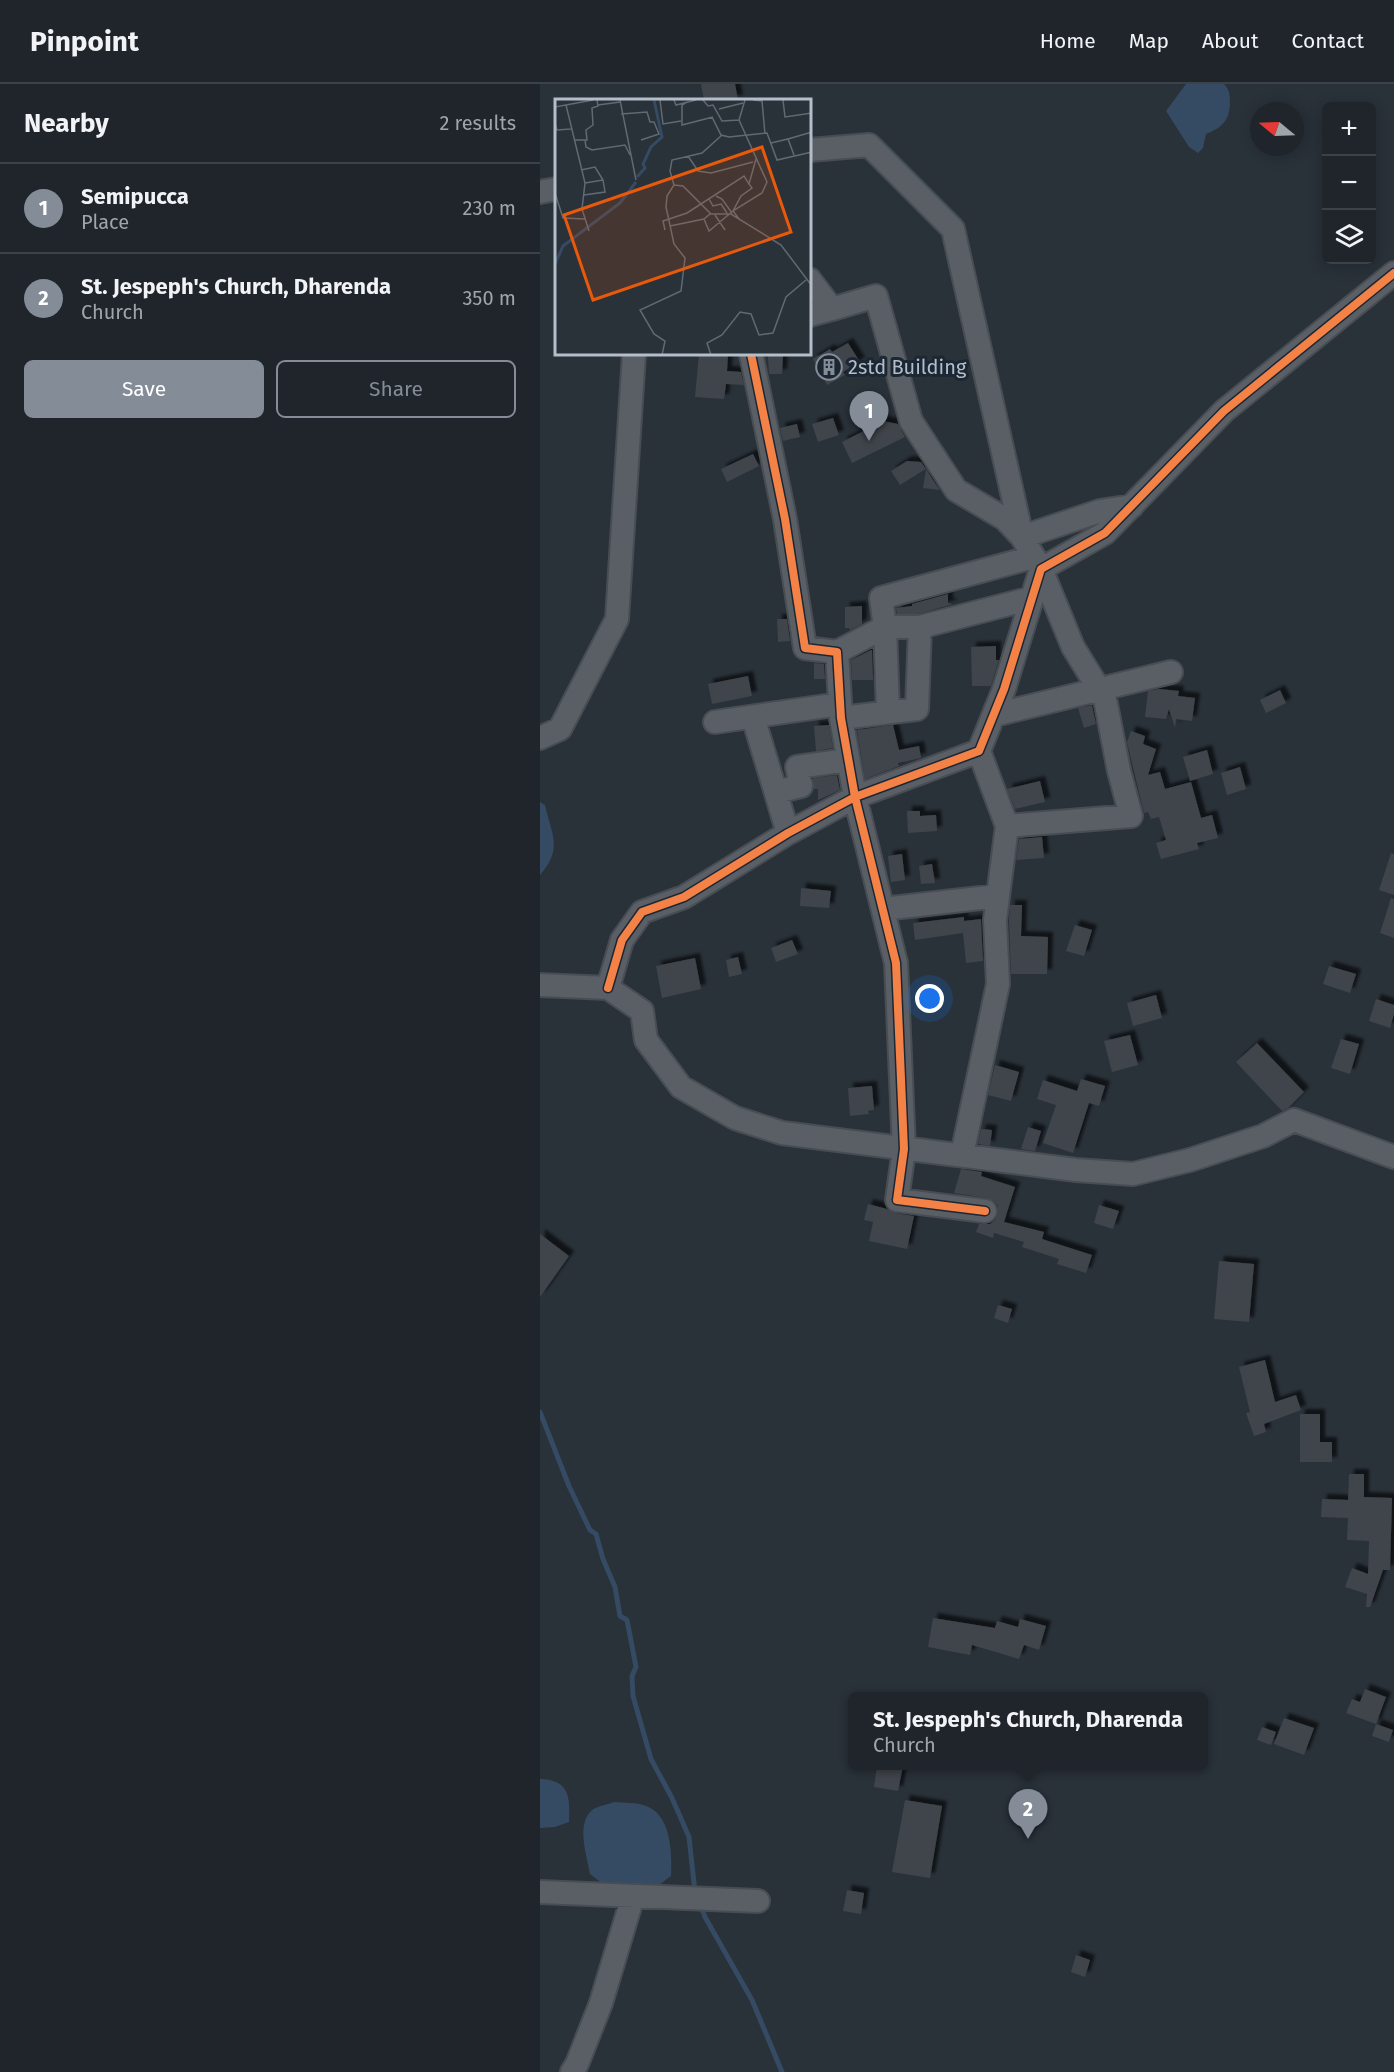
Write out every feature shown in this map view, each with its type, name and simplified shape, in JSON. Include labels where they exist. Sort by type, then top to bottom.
[{"type":"street","points":[[812,150],[868,145],[953,229],[1032,554],[1073,647],[1106,699],[1119,771],[1131,816],[1007,826]]},
{"type":"street","points":[[540,192],[555,189]]},
{"type":"street","points":[[888,712],[885,627],[881,598],[1105,533],[1224,411],[1394,273]]},
{"type":"street","points":[[812,286],[821,312],[876,296],[911,422],[956,490],[1005,519],[1032,554],[1032,597],[1004,689],[979,751],[1007,826],[994,920],[998,984],[962,1155]]},
{"type":"street","points":[[540,738],[560,729],[617,619],[634,356]]},
{"type":"street","points":[[751,356],[785,519],[805,648],[837,652],[885,627],[920,627],[1032,597]]},
{"type":"street","points":[[1032,554],[1100,512],[1132,506]]},
{"type":"street","points":[[715,722],[841,711],[888,712],[917,709],[920,627]]},
{"type":"street","points":[[837,652],[841,711],[855,797],[896,963],[904,1149],[897,1200],[985,1211]]},
{"type":"street","points":[[994,715],[1171,672]]},
{"type":"street","points":[[753,717],[788,833]]},
{"type":"street","points":[[608,988],[622,940],[642,912],[684,897],[788,833],[855,797],[979,751]]},
{"type":"street","points":[[776,792],[801,786],[797,767],[848,760]]},
{"type":"street","points":[[883,909],[998,896]]},
{"type":"street","points":[[540,985],[608,988],[642,1011],[646,1040],[681,1088],[735,1118],[782,1133],[1076,1170],[1133,1174],[1190,1160],[1263,1136],[1294,1120],[1394,1157]]},
{"type":"street","points":[[540,1892],[758,1901]]},
{"type":"street","points":[[572,2072],[601,2003],[633,1896]]},
{"type":"water","points":[[1186,84],[1224,84],[1229,94],[1230,108],[1227,118],[1221,126],[1206,134],[1203,148],[1198,153],[1189,147],[1166,111]]},
{"type":"water","points":[[540,802],[545,805],[553,834],[554,849],[547,866],[540,875]]},
{"type":"water","points":[[540,1779],[550,1780],[563,1786],[568,1798],[569,1822],[555,1827],[540,1828]]},
{"type":"water","points":[[614,1802],[646,1806],[655,1811],[666,1827],[669,1836],[671,1876],[659,1885],[603,1884],[590,1874],[583,1833],[584,1825],[593,1809]]},
{"type":"building","points":[[701,84],[735,84],[738,99],[704,99]]},
{"type":"building","points":[[848,343],[860,362],[843,372],[845,375],[827,385],[813,359],[830,349],[832,352]]},
{"type":"building","points":[[699,356],[728,356],[727,371],[741,372],[744,385],[726,384],[724,399],[695,397]]},
{"type":"building","points":[[768,356],[783,356],[782,374],[769,374]]},
{"type":"building","points":[[833,418],[839,435],[818,442],[812,424]]},
{"type":"building","points":[[883,421],[898,424],[905,437],[852,463],[842,442]]},
{"type":"building","points":[[797,424],[800,437],[783,441],[780,428]]},
{"type":"building","points":[[753,454],[759,466],[727,482],[721,469]]},
{"type":"building","points":[[907,461],[921,462],[926,469],[900,485],[891,471]]},
{"type":"building","points":[[926,469],[939,489],[939,490],[923,488]]},
{"type":"building","points":[[948,594],[948,603],[953,604],[918,614],[897,614],[896,608],[912,606],[912,604]]},
{"type":"building","points":[[862,606],[862,624],[850,630],[845,628],[845,607]]},
{"type":"building","points":[[777,619],[787,619],[790,641],[778,642]]},
{"type":"building","points":[[996,646],[996,660],[999,660],[991,686],[972,686],[971,647]]},
{"type":"building","points":[[872,650],[873,680],[852,680],[851,660]]},
{"type":"building","points":[[814,663],[824,664],[825,679],[814,679]]},
{"type":"building","points":[[748,676],[752,696],[712,704],[708,684]]},
{"type":"building","points":[[1159,689],[1179,691],[1178,696],[1195,698],[1192,721],[1176,719],[1175,728],[1169,709],[1166,719],[1145,717],[1148,691]]},
{"type":"building","points":[[1280,690],[1286,703],[1266,713],[1260,700]]},
{"type":"building","points":[[1092,705],[1096,724],[1084,728],[1078,708]]},
{"type":"building","points":[[829,725],[833,748],[816,751],[814,726]]},
{"type":"building","points":[[893,725],[899,750],[919,746],[921,758],[898,763],[899,766],[865,779],[857,730]]},
{"type":"building","points":[[1131,731],[1145,736],[1143,744],[1156,749],[1148,775],[1160,772],[1165,789],[1191,782],[1201,818],[1212,815],[1218,838],[1197,843],[1199,849],[1161,859],[1156,843],[1166,840],[1159,817],[1151,819],[1148,812],[1144,813],[1127,742]]},
{"type":"building","points":[[1207,750],[1213,774],[1190,781],[1183,757]]},
{"type":"building","points":[[1240,767],[1246,789],[1227,795],[1221,773]]},
{"type":"building","points":[[837,775],[840,790],[818,800],[818,789],[814,789],[813,778]]},
{"type":"building","points":[[1040,781],[1045,802],[1015,809],[1007,789]]},
{"type":"building","points":[[907,811],[920,811],[920,816],[936,815],[937,831],[908,833]]},
{"type":"building","points":[[1042,837],[1044,858],[1016,860],[1019,839]]},
{"type":"building","points":[[1391,853],[1394,854],[1394,895],[1379,890]]},
{"type":"building","points":[[902,854],[905,880],[891,882],[888,856]]},
{"type":"building","points":[[932,864],[935,883],[921,884],[919,866]]},
{"type":"building","points":[[801,888],[831,891],[829,908],[800,906]]},
{"type":"building","points":[[1391,898],[1394,899],[1394,938],[1380,933]]},
{"type":"building","points":[[1010,905],[1022,905],[1021,936],[1048,937],[1047,974],[1011,974]]},
{"type":"building","points":[[964,917],[964,921],[981,919],[983,961],[966,963],[963,933],[915,940],[913,923]]},
{"type":"building","points":[[1075,925],[1092,930],[1084,956],[1066,951]]},
{"type":"building","points":[[792,940],[798,954],[776,962],[771,948]]},
{"type":"building","points":[[738,957],[742,974],[729,977],[726,960]]},
{"type":"building","points":[[695,958],[701,989],[662,998],[656,966]]},
{"type":"building","points":[[1329,966],[1356,974],[1350,993],[1323,984]]},
{"type":"building","points":[[1156,995],[1162,1018],[1133,1026],[1127,1003]]},
{"type":"building","points":[[1376,999],[1394,1005],[1390,1028],[1369,1021]]},
{"type":"building","points":[[1130,1035],[1138,1065],[1112,1072],[1104,1041]]},
{"type":"building","points":[[1341,1039],[1359,1044],[1350,1074],[1331,1068]]},
{"type":"building","points":[[1257,1043],[1304,1092],[1282,1111],[1236,1062]]},
{"type":"building","points":[[995,1065],[1019,1072],[1011,1101],[988,1095]]},
{"type":"building","points":[[1081,1079],[1105,1086],[1099,1106],[1089,1103],[1073,1153],[1043,1143],[1056,1105],[1037,1099],[1043,1080],[1077,1091]]},
{"type":"building","points":[[872,1086],[874,1110],[868,1111],[869,1114],[850,1116],[848,1088]]},
{"type":"building","points":[[1028,1127],[1041,1131],[1035,1151],[1021,1149]]},
{"type":"building","points":[[981,1129],[992,1130],[990,1146],[978,1144]]},
{"type":"building","points":[[961,1169],[982,1172],[981,1176],[1015,1187],[1004,1222],[1044,1232],[1042,1239],[1092,1255],[1086,1273],[1057,1264],[1059,1259],[1022,1247],[1024,1242],[994,1233],[993,1238],[976,1232],[979,1224],[990,1224],[995,1220],[998,1206],[987,1198],[954,1193]]},
{"type":"building","points":[[868,1204],[895,1213],[914,1216],[907,1249],[869,1241],[873,1222],[864,1220]]},
{"type":"building","points":[[1099,1205],[1119,1211],[1113,1229],[1094,1223]]},
{"type":"building","points":[[540,1234],[569,1256],[540,1297]]},
{"type":"building","points":[[1219,1261],[1254,1264],[1249,1322],[1214,1319]]},
{"type":"building","points":[[998,1305],[1012,1309],[1008,1323],[994,1318]]},
{"type":"building","points":[[1265,1360],[1275,1402],[1296,1395],[1301,1410],[1264,1424],[1266,1432],[1254,1436],[1246,1413],[1250,1412],[1239,1367]]},
{"type":"building","points":[[1300,1414],[1320,1414],[1320,1442],[1332,1442],[1332,1462],[1300,1462]]},
{"type":"building","points":[[1349,1474],[1364,1474],[1364,1497],[1392,1498],[1390,1570],[1383,1570],[1370,1607],[1366,1607],[1367,1594],[1345,1587],[1352,1568],[1368,1574],[1369,1541],[1347,1540],[1348,1518],[1321,1517],[1322,1499],[1348,1500]]},
{"type":"building","points":[[933,1618],[995,1628],[997,1621],[1018,1627],[1020,1619],[1046,1626],[1039,1650],[1024,1645],[1019,1659],[972,1645],[970,1655],[928,1647]]},
{"type":"building","points":[[1365,1689],[1386,1697],[1376,1724],[1346,1713],[1352,1699],[1360,1702]]},
{"type":"building","points":[[1284,1718],[1314,1728],[1304,1755],[1274,1744]]},
{"type":"building","points":[[1376,1724],[1393,1730],[1389,1742],[1372,1736]]},
{"type":"building","points":[[1262,1727],[1276,1732],[1271,1745],[1257,1740]]},
{"type":"building","points":[[876,1770],[902,1770],[898,1791],[874,1787]]},
{"type":"building","points":[[905,1800],[942,1806],[930,1878],[892,1872]]},
{"type":"building","points":[[847,1890],[864,1893],[861,1914],[843,1911]]},
{"type":"building","points":[[1076,1955],[1090,1960],[1085,1977],[1071,1972]]},
{"type":"waterway","points":[[540,1412],[569,1486],[590,1530],[596,1534],[603,1559],[615,1587],[620,1616],[627,1620],[636,1667],[632,1676],[633,1696],[651,1759],[689,1837],[695,1892]]},
{"type":"waterway","points":[[700,1904],[752,2000],[782,2072]]},
{"type":"cycle path","points":[[608,988],[622,940],[642,912],[684,897],[788,833],[855,797],[979,751],[1004,689],[1041,569],[1105,533],[1224,411],[1394,273]]},
{"type":"cycle path","points":[[751,356],[785,519],[805,648],[837,652],[841,718],[855,797],[896,963],[904,1149],[897,1200],[985,1211]]},
{"type":"place","name":"2std Building","points":[[829,367]]},
{"type":"place","name":"Semipucca","points":[[869,441]]},
{"type":"place","name":"St. Jespeph's Church, Dharenda","points":[[1028,1839]]}]
